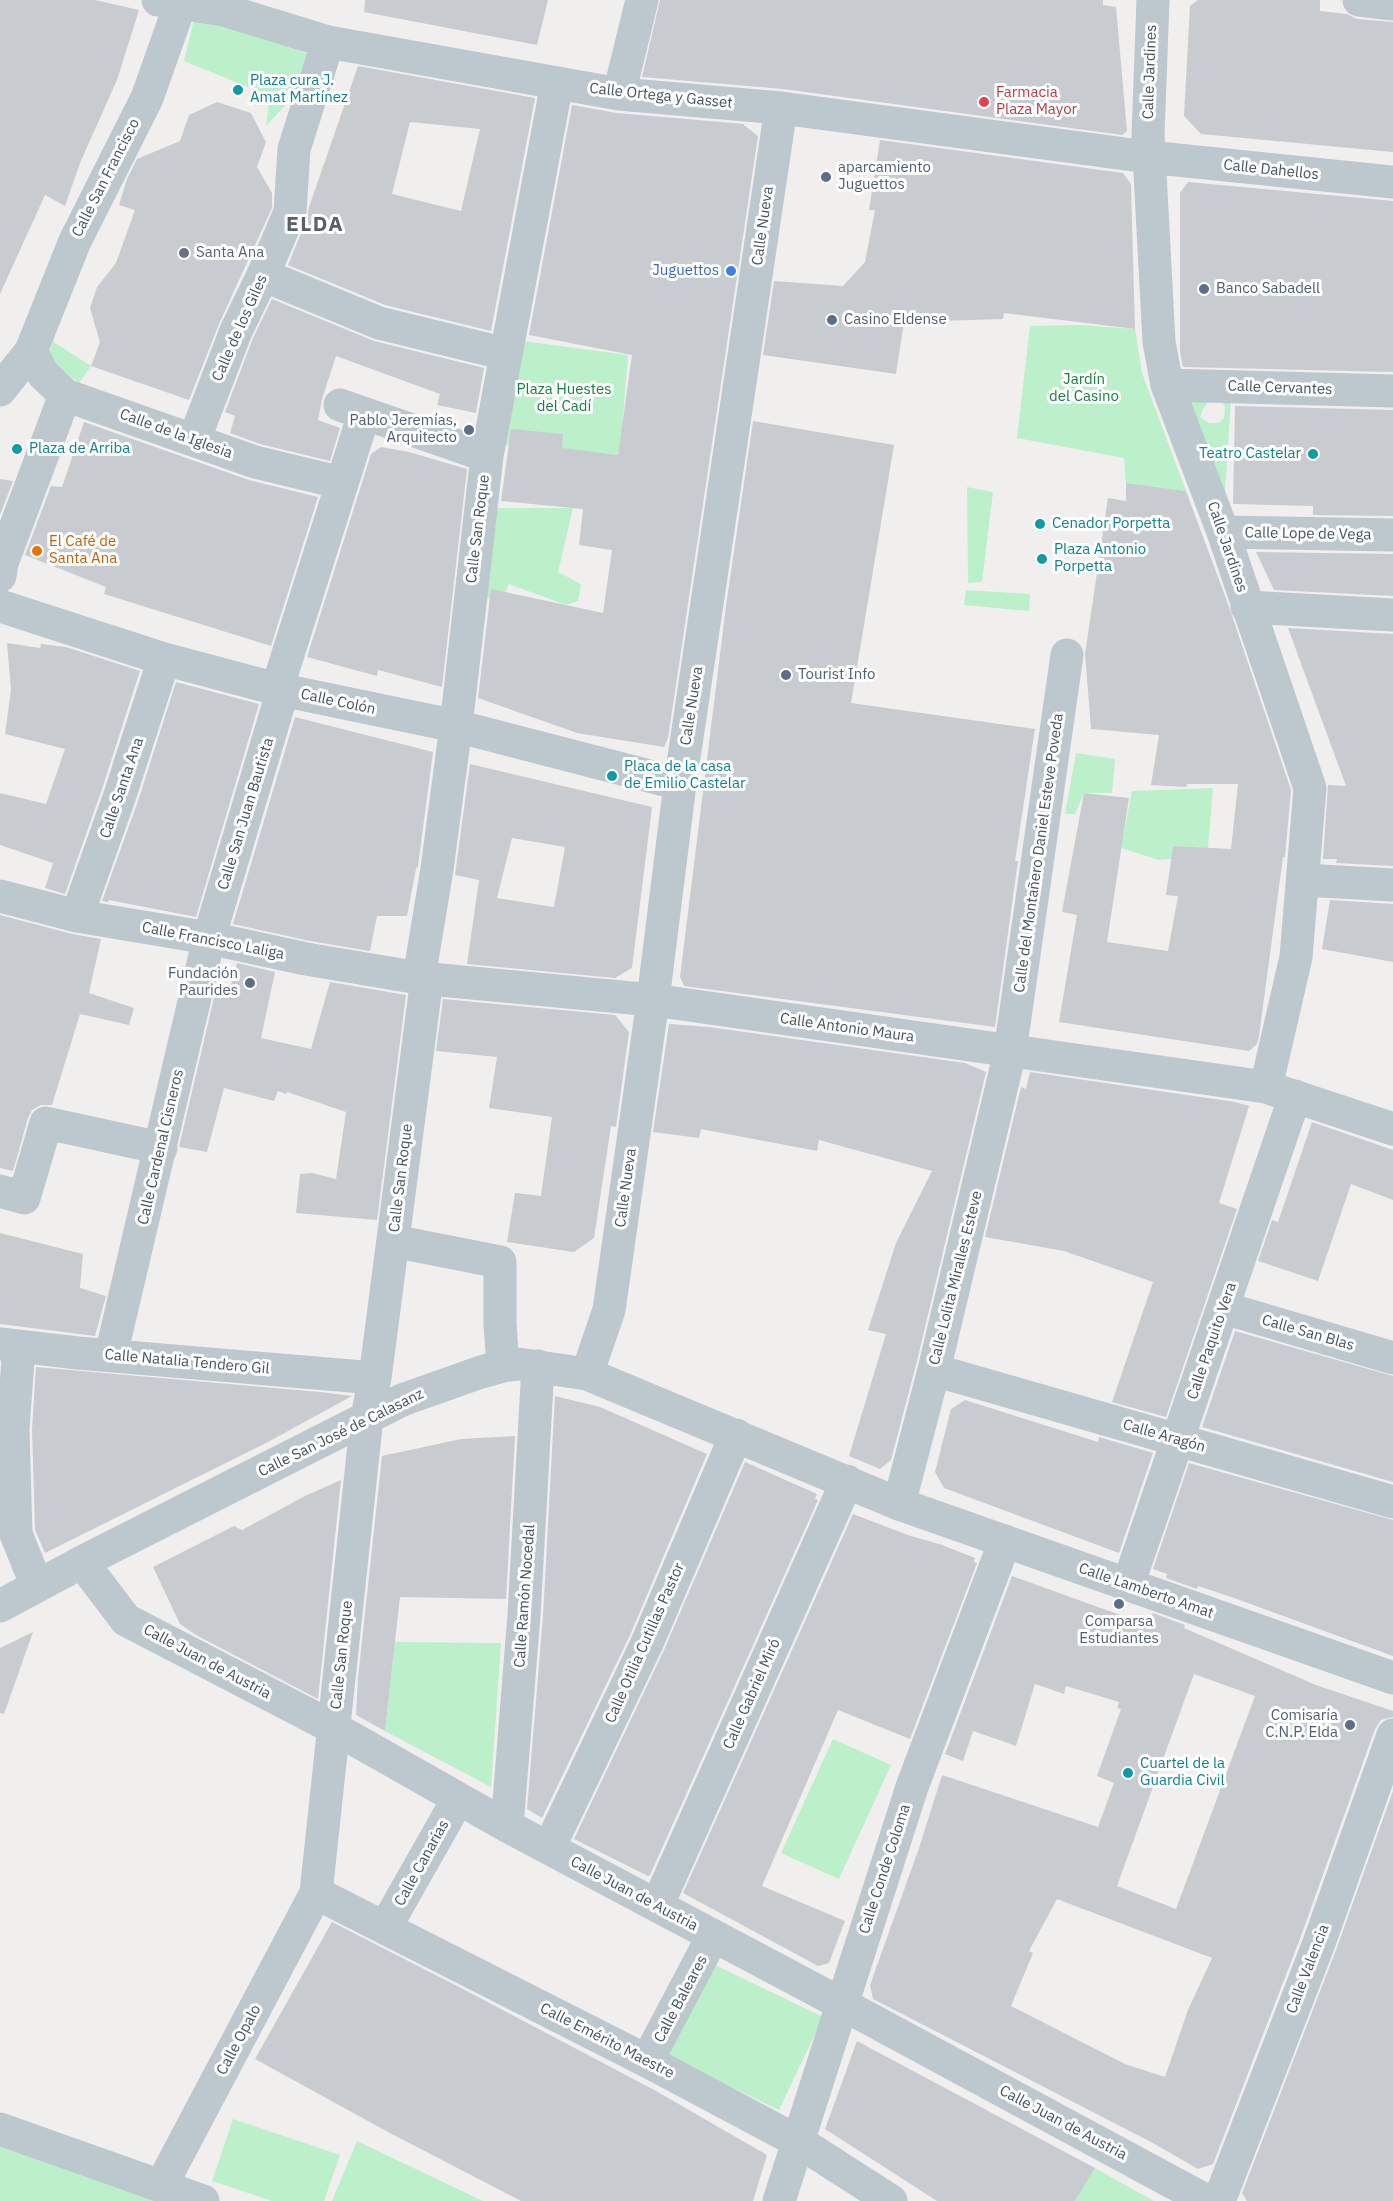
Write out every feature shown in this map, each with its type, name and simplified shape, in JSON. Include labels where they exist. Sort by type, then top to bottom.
[{"type":"street","points":[[619,94],[642,0]]},
{"type":"street","name":"Calle Jardines","points":[[1153,0],[1148,157],[1159,342],[1167,385],[1223,532],[1311,788],[1281,1092]]},
{"type":"street","points":[[1359,0],[1393,4]]},
{"type":"street","name":"Calle Ortega y Gasset","points":[[186,3],[224,10],[328,42],[619,94],[781,108],[1148,157]]},
{"type":"street","name":"Calle San Francisco","points":[[31,351],[75,240],[147,98],[186,3]]},
{"type":"street","name":"Calle de los Giles","points":[[194,440],[236,331],[290,212],[294,149],[328,42]]},
{"type":"street","name":"Calle San Roque","points":[[316,1893],[367,1417],[375,1378],[393,1241],[487,456],[556,83]]},
{"type":"street","name":"Calle Nueva","points":[[587,1374],[609,1310],[653,1000],[680,784],[781,108]]},
{"type":"street","name":"Calle Dahellos","points":[[1148,157],[1393,182]]},
{"type":"street","points":[[263,275],[379,323],[506,354]]},
{"type":"street","points":[[0,390],[31,351]]},
{"type":"street","name":"Calle de la Iglesia","points":[[31,351],[43,374],[65,395],[255,462],[342,483]]},
{"type":"street","name":"Calle Cervantes","points":[[1167,385],[1393,391]]},
{"type":"street","points":[[0,576],[2,563],[65,395]]},
{"type":"street","name":"Calle San Juan Bautista","points":[[209,938],[317,561],[342,483],[352,410],[487,456]]},
{"type":"street","name":"Calle Lope de Vega","points":[[1223,532],[1393,535]]},
{"type":"street","name":"Calle Colón","points":[[0,606],[164,659],[280,690],[456,726],[680,784]]},
{"type":"street","points":[[1247,607],[1393,615]]},
{"type":"street","name":"Calle del Montañero Daniel Esteve Poveda","points":[[1010,1052],[1067,655]]},
{"type":"street","name":"Calle Santa Ana","points":[[77,916],[120,795],[164,659]]},
{"type":"street","points":[[1303,880],[1393,885]]},
{"type":"street","name":"Calle Francisco Laliga","points":[[0,896],[77,916],[209,938],[306,959],[423,978]]},
{"type":"street","name":"Calle Cardenal Cisneros","points":[[111,1355],[209,938]]},
{"type":"street","name":"Calle Antonio Maura","points":[[423,978],[653,1000],[1281,1092],[1393,1129]]},
{"type":"street","name":"Calle Lolita Miralles Esteve","points":[[899,1504],[934,1370],[1010,1052]]},
{"type":"street","name":"Calle Paquito Vera","points":[[1128,1585],[1224,1308],[1281,1092]]},
{"type":"street","points":[[0,1191],[24,1198],[46,1123],[161,1148]]},
{"type":"street","points":[[393,1241],[500,1262],[503,1366]]},
{"type":"street","name":"Calle San Blas","points":[[1224,1308],[1393,1358]]},
{"type":"street","points":[[9,1345],[16,1534],[37,1586]]},
{"type":"street","name":"Calle Natalia Tendero Gil","points":[[9,1345],[375,1378]]},
{"type":"street","name":"Calle San José de Calasanz","points":[[0,1606],[402,1400],[503,1366],[538,1366],[587,1374],[899,1504]]},
{"type":"street","name":"Calle Ramón Nocedal","points":[[507,1826],[524,1615],[538,1366]]},
{"type":"street","name":"Calle Aragón","points":[[934,1370],[1393,1502]]},
{"type":"street","name":"Calle Otilia Cutillas Pastor","points":[[549,1848],[646,1643],[736,1435]]},
{"type":"street","name":"Calle Gabriel Miró","points":[[657,1906],[847,1481]]},
{"type":"street","name":"Calle Lamberto Amat","points":[[899,1504],[1393,1678]]},
{"type":"street","name":"Calle Conde Coloma","points":[[778,2201],[799,2142],[912,1787],[1005,1541]]},
{"type":"street","name":"Calle Juan de Austria","points":[[82,1562],[126,1620],[334,1728],[507,1826],[1207,2201]]},
{"type":"street","name":"Calle Valencia","points":[[1219,2201],[1319,1943],[1393,1735]]},
{"type":"street","name":"Calle Canarias","points":[[385,1928],[458,1798]]},
{"type":"street","name":"Calle Emérito Maestre","points":[[316,1893],[647,2061],[799,2142],[891,2201]]},
{"type":"street","name":"Calle Opalo","points":[[161,2186],[316,1893]]},
{"type":"street","name":"Calle Baleares","points":[[647,2061],[714,1936]]},
{"type":"street","points":[[0,2129],[203,2201]]},
{"type":"green space","points":[[196,11],[308,54],[303,86],[266,126],[270,96],[184,61]]},
{"type":"green space","name":"Jardín del Casino","points":[[1079,325],[1135,329],[1142,373],[1186,491],[1126,483],[1124,458],[1017,438],[1030,326]]},
{"type":"green space","name":"Plaza Huestes del Cadí","points":[[508,339],[628,355],[620,455],[489,443]]},
{"type":"green space","points":[[52,341],[91,366],[79,383],[49,361]]},
{"type":"green space","points":[[1231,399],[1224,507],[1184,400]],"holes":[[[1210,400],[1220,402],[1225,406],[1224,418],[1219,423],[1209,423],[1200,417]]]},
{"type":"green space","points":[[967,487],[993,492],[982,582],[968,583]]},
{"type":"green space","points":[[490,508],[573,508],[558,572],[581,584],[578,601],[566,605],[509,584],[500,604],[476,593]]},
{"type":"green space","points":[[966,590],[1030,594],[1029,611],[964,605]]},
{"type":"green space","points":[[1076,753],[1115,759],[1112,793],[1084,793],[1075,814],[1065,814]]},
{"type":"green space","points":[[1213,788],[1208,848],[1173,846],[1171,859],[1159,860],[1121,848],[1132,791]]},
{"type":"green space","points":[[395,1642],[501,1643],[491,1787],[385,1731]]},
{"type":"green space","points":[[833,1739],[891,1765],[839,1879],[781,1853]]},
{"type":"green space","points":[[713,1964],[823,2017],[779,2110],[668,2057]]},
{"type":"green space","points":[[233,2119],[340,2155],[324,2201],[272,2201],[212,2181]]},
{"type":"green space","points":[[357,2141],[483,2201],[332,2201]]},
{"type":"green space","points":[[0,2146],[154,2201],[0,2201]]},
{"type":"green space","points":[[1095,2168],[1154,2201],[1075,2201]]},
{"type":"building","points":[[0,0],[95,0],[139,10],[117,80],[80,163],[65,206],[45,195],[0,294]]},
{"type":"building","points":[[365,0],[548,0],[537,45],[364,12]]},
{"type":"building","points":[[660,0],[1103,0],[1103,5],[1116,7],[1127,131],[1122,135],[783,89],[642,77]]},
{"type":"building","points":[[1198,0],[1320,0],[1320,11],[1347,14],[1357,19],[1393,22],[1393,152],[1201,134],[1184,116],[1190,6]]},
{"type":"building","points":[[358,66],[535,98],[491,331],[385,305],[288,265],[307,219],[309,207]],"holes":[[[410,122],[480,129],[461,211],[392,194]]]},
{"type":"building","name":"Santa Ana","points":[[217,102],[251,113],[266,142],[257,167],[272,193],[272,208],[219,324],[189,400],[91,366],[100,342],[90,308],[97,287],[116,263],[135,210],[119,205],[127,179],[137,159],[180,141],[189,115]]},
{"type":"building","points":[[572,105],[617,113],[744,124],[758,136],[668,738],[664,747],[577,733],[478,698],[491,589],[603,613],[612,550],[579,545],[583,509],[501,501],[511,429],[563,434],[562,448],[618,455],[632,355],[529,335]]},
{"type":"building","points":[[880,140],[1123,173],[1131,184],[1135,329],[1004,313],[1003,319],[904,322],[896,374],[763,355],[774,281],[843,286],[865,262],[875,210],[869,210]]},
{"type":"building","points":[[1188,182],[1393,201],[1393,372],[1183,367],[1180,352],[1180,193]]},
{"type":"building","points":[[272,299],[374,341],[484,368],[476,413],[437,405],[440,394],[336,356],[322,399],[318,420],[340,428],[330,461],[260,444],[230,433],[235,416],[225,412],[253,338]]},
{"type":"building","name":"Teatro Castelar","points":[[1235,406],[1393,410],[1393,516],[1313,515],[1313,506],[1233,504]]},
{"type":"building","points":[[753,421],[894,445],[851,703],[1035,729],[1015,861],[1018,861],[995,1027],[684,986],[680,977],[726,606]]},
{"type":"building","points":[[84,422],[249,480],[318,497],[271,646],[104,594],[106,587],[25,555],[51,486],[62,487]]},
{"type":"building","points":[[381,447],[409,452],[467,469],[442,687],[378,670],[377,676],[307,657],[371,454]]},
{"type":"building","points":[[0,479],[13,481],[0,515]]},
{"type":"building","points":[[1126,483],[1186,491],[1228,604],[1291,790],[1285,857],[1283,857],[1259,1036],[1257,1044],[1249,1051],[1059,1022],[1077,915],[1062,912],[1084,793],[1129,798],[1107,942],[1168,951],[1178,896],[1166,895],[1173,846],[1231,849],[1238,784],[1187,784],[1186,787],[1151,785],[1159,735],[1091,729],[1085,654],[1108,498],[1126,501]]},
{"type":"building","points":[[1256,552],[1393,554],[1393,596],[1274,590]]},
{"type":"building","points":[[1288,628],[1393,634],[1393,866],[1336,863],[1337,859],[1323,859],[1328,785],[1346,786]]},
{"type":"building","points":[[7,643],[40,648],[41,644],[66,647],[140,671],[65,894],[45,888],[53,863],[0,845],[0,793],[46,804],[65,749],[5,734],[11,690]]},
{"type":"building","points":[[176,682],[259,704],[196,917],[109,900],[108,902],[102,901],[138,801]]},
{"type":"building","points":[[295,717],[433,752],[418,866],[407,916],[377,916],[370,951],[233,924]]},
{"type":"building","points":[[470,764],[652,807],[632,968],[615,978],[467,964],[479,880],[455,875]],"holes":[[[512,838],[565,847],[554,907],[497,898]]]},
{"type":"building","points":[[1330,900],[1393,904],[1393,962],[1322,949]]},
{"type":"building","points":[[0,915],[72,934],[101,939],[89,993],[134,1008],[129,1025],[80,1014],[52,1105],[41,1105],[32,1110],[13,1171],[0,1168]]},
{"type":"building","points":[[237,963],[275,972],[261,1038],[311,1049],[330,982],[406,995],[377,1220],[296,1213],[300,1174],[312,1173],[336,1179],[346,1112],[287,1092],[286,1094],[278,1091],[274,1101],[224,1088],[207,1152],[179,1147],[217,985],[230,988]]},
{"type":"building","points":[[443,999],[615,1015],[629,1032],[616,1127],[611,1126],[594,1238],[574,1252],[507,1242],[515,1193],[541,1196],[552,1117],[489,1108],[497,1057],[436,1051]]},
{"type":"building","points":[[669,1024],[709,1027],[965,1063],[986,1072],[891,1460],[880,1469],[849,1456],[886,1334],[868,1330],[896,1243],[932,1171],[819,1140],[817,1151],[701,1129],[699,1138],[653,1132]]},
{"type":"building","points":[[1030,1072],[1235,1102],[1249,1106],[1219,1203],[1237,1209],[1166,1417],[1112,1402],[1153,1282],[1064,1251],[985,1237],[1021,1087],[1026,1089]]},
{"type":"building","points":[[1312,1122],[1393,1150],[1393,1200],[1351,1184],[1318,1281],[1258,1261],[1272,1220],[1278,1222]]},
{"type":"building","points":[[0,1233],[83,1254],[80,1288],[106,1296],[95,1336],[0,1324]]},
{"type":"building","points":[[1235,1331],[1393,1376],[1393,1482],[1202,1427]]},
{"type":"building","points":[[36,1367],[352,1396],[268,1442],[45,1553],[35,1530],[32,1429]]},
{"type":"building","points":[[555,1396],[600,1407],[707,1454],[630,1635],[542,1818],[527,1809],[543,1616]]},
{"type":"building","points":[[965,1400],[1098,1442],[1099,1437],[1153,1453],[1119,1553],[944,1488],[935,1472],[951,1409]]},
{"type":"building","points":[[515,1436],[506,1599],[400,1597],[385,1731],[356,1715],[382,1456],[461,1439]]},
{"type":"building","points":[[745,1462],[817,1494],[815,1499],[818,1500],[648,1876],[574,1839],[664,1650]]},
{"type":"building","points":[[1189,1463],[1393,1520],[1393,1656],[1234,1598],[1198,1586],[1197,1589],[1166,1578],[1167,1574],[1153,1569]]},
{"type":"building","points":[[341,1480],[318,1699],[196,1635],[180,1624],[153,1567],[234,1526],[242,1530],[305,1496]]},
{"type":"building","points":[[853,1514],[975,1558],[974,1562],[977,1563],[910,1739],[838,1710],[762,1886],[845,1921],[829,1963],[818,1966],[683,1893]]},
{"type":"building","points":[[1012,1576],[1148,1625],[1153,1613],[1185,1625],[1184,1628],[1316,1685],[1393,1711],[1393,1717],[1381,1720],[1375,1729],[1301,1936],[1213,2164],[1198,2169],[1151,2142],[873,1999],[870,1985],[919,1848],[942,1775],[1098,1827],[1114,1783],[1097,1776],[1121,1709],[1117,1708],[1119,1702],[1066,1686],[1064,1694],[1035,1684],[1016,1746],[973,1731],[963,1761],[945,1754]],"holes":[[[1194,1674],[1255,1696],[1176,1909],[1117,1886]],[[1057,1899],[1212,1958],[1188,2010],[1165,2077],[1125,2064],[1011,2006],[1033,1953],[1029,1951]]]},
{"type":"building","points":[[33,1632],[4,1714],[0,1713],[0,1648]]},
{"type":"building","points":[[1393,1791],[1393,2201],[1247,2201],[1242,2193],[1336,1950]]},
{"type":"building","points":[[332,1922],[656,2091],[767,2155],[753,2201],[521,2201],[255,2059]]},
{"type":"building","points":[[857,2041],[1095,2168],[1075,2201],[937,2201],[825,2129]]},
{"type":"place","name":"Plaza cura J. Amat Martínez","points":[[238,90]]},
{"type":"place","name":"Farmacia Plaza Mayor","points":[[984,102]]},
{"type":"place","name":"aparcamiento Juguettos","points":[[826,177]]},
{"type":"place","name":"Santa Ana","points":[[184,253]]},
{"type":"place","name":"Juguettos","points":[[731,271]]},
{"type":"place","name":"Banco Sabadell","points":[[1204,289]]},
{"type":"place","name":"Casino Eldense","points":[[832,320]]},
{"type":"place","name":"Pablo Jeremías, Arquitecto","points":[[469,430]]},
{"type":"place","name":"Plaza de Arriba","points":[[17,449]]},
{"type":"place","name":"Teatro Castelar","points":[[1313,454]]},
{"type":"place","name":"Cenador Porpetta","points":[[1040,524]]},
{"type":"place","name":"El Café de Santa Ana","points":[[37,551]]},
{"type":"place","name":"Plaza Antonio Porpetta","points":[[1042,559]]},
{"type":"place","name":"Tourist Info","points":[[786,675]]},
{"type":"place","name":"Placa de la casa de Emilio Castelar","points":[[612,776]]},
{"type":"place","name":"Fundación Paurides","points":[[250,983]]},
{"type":"place","name":"Comparsa Estudiantes","points":[[1119,1604]]},
{"type":"place","name":"Comisaría C.N.P. Elda","points":[[1350,1725]]},
{"type":"place","name":"Cuartel de la Guardia Civil","points":[[1128,1773]]},
{"type":"district","name":"ELDA","points":[[315,225]]}]
